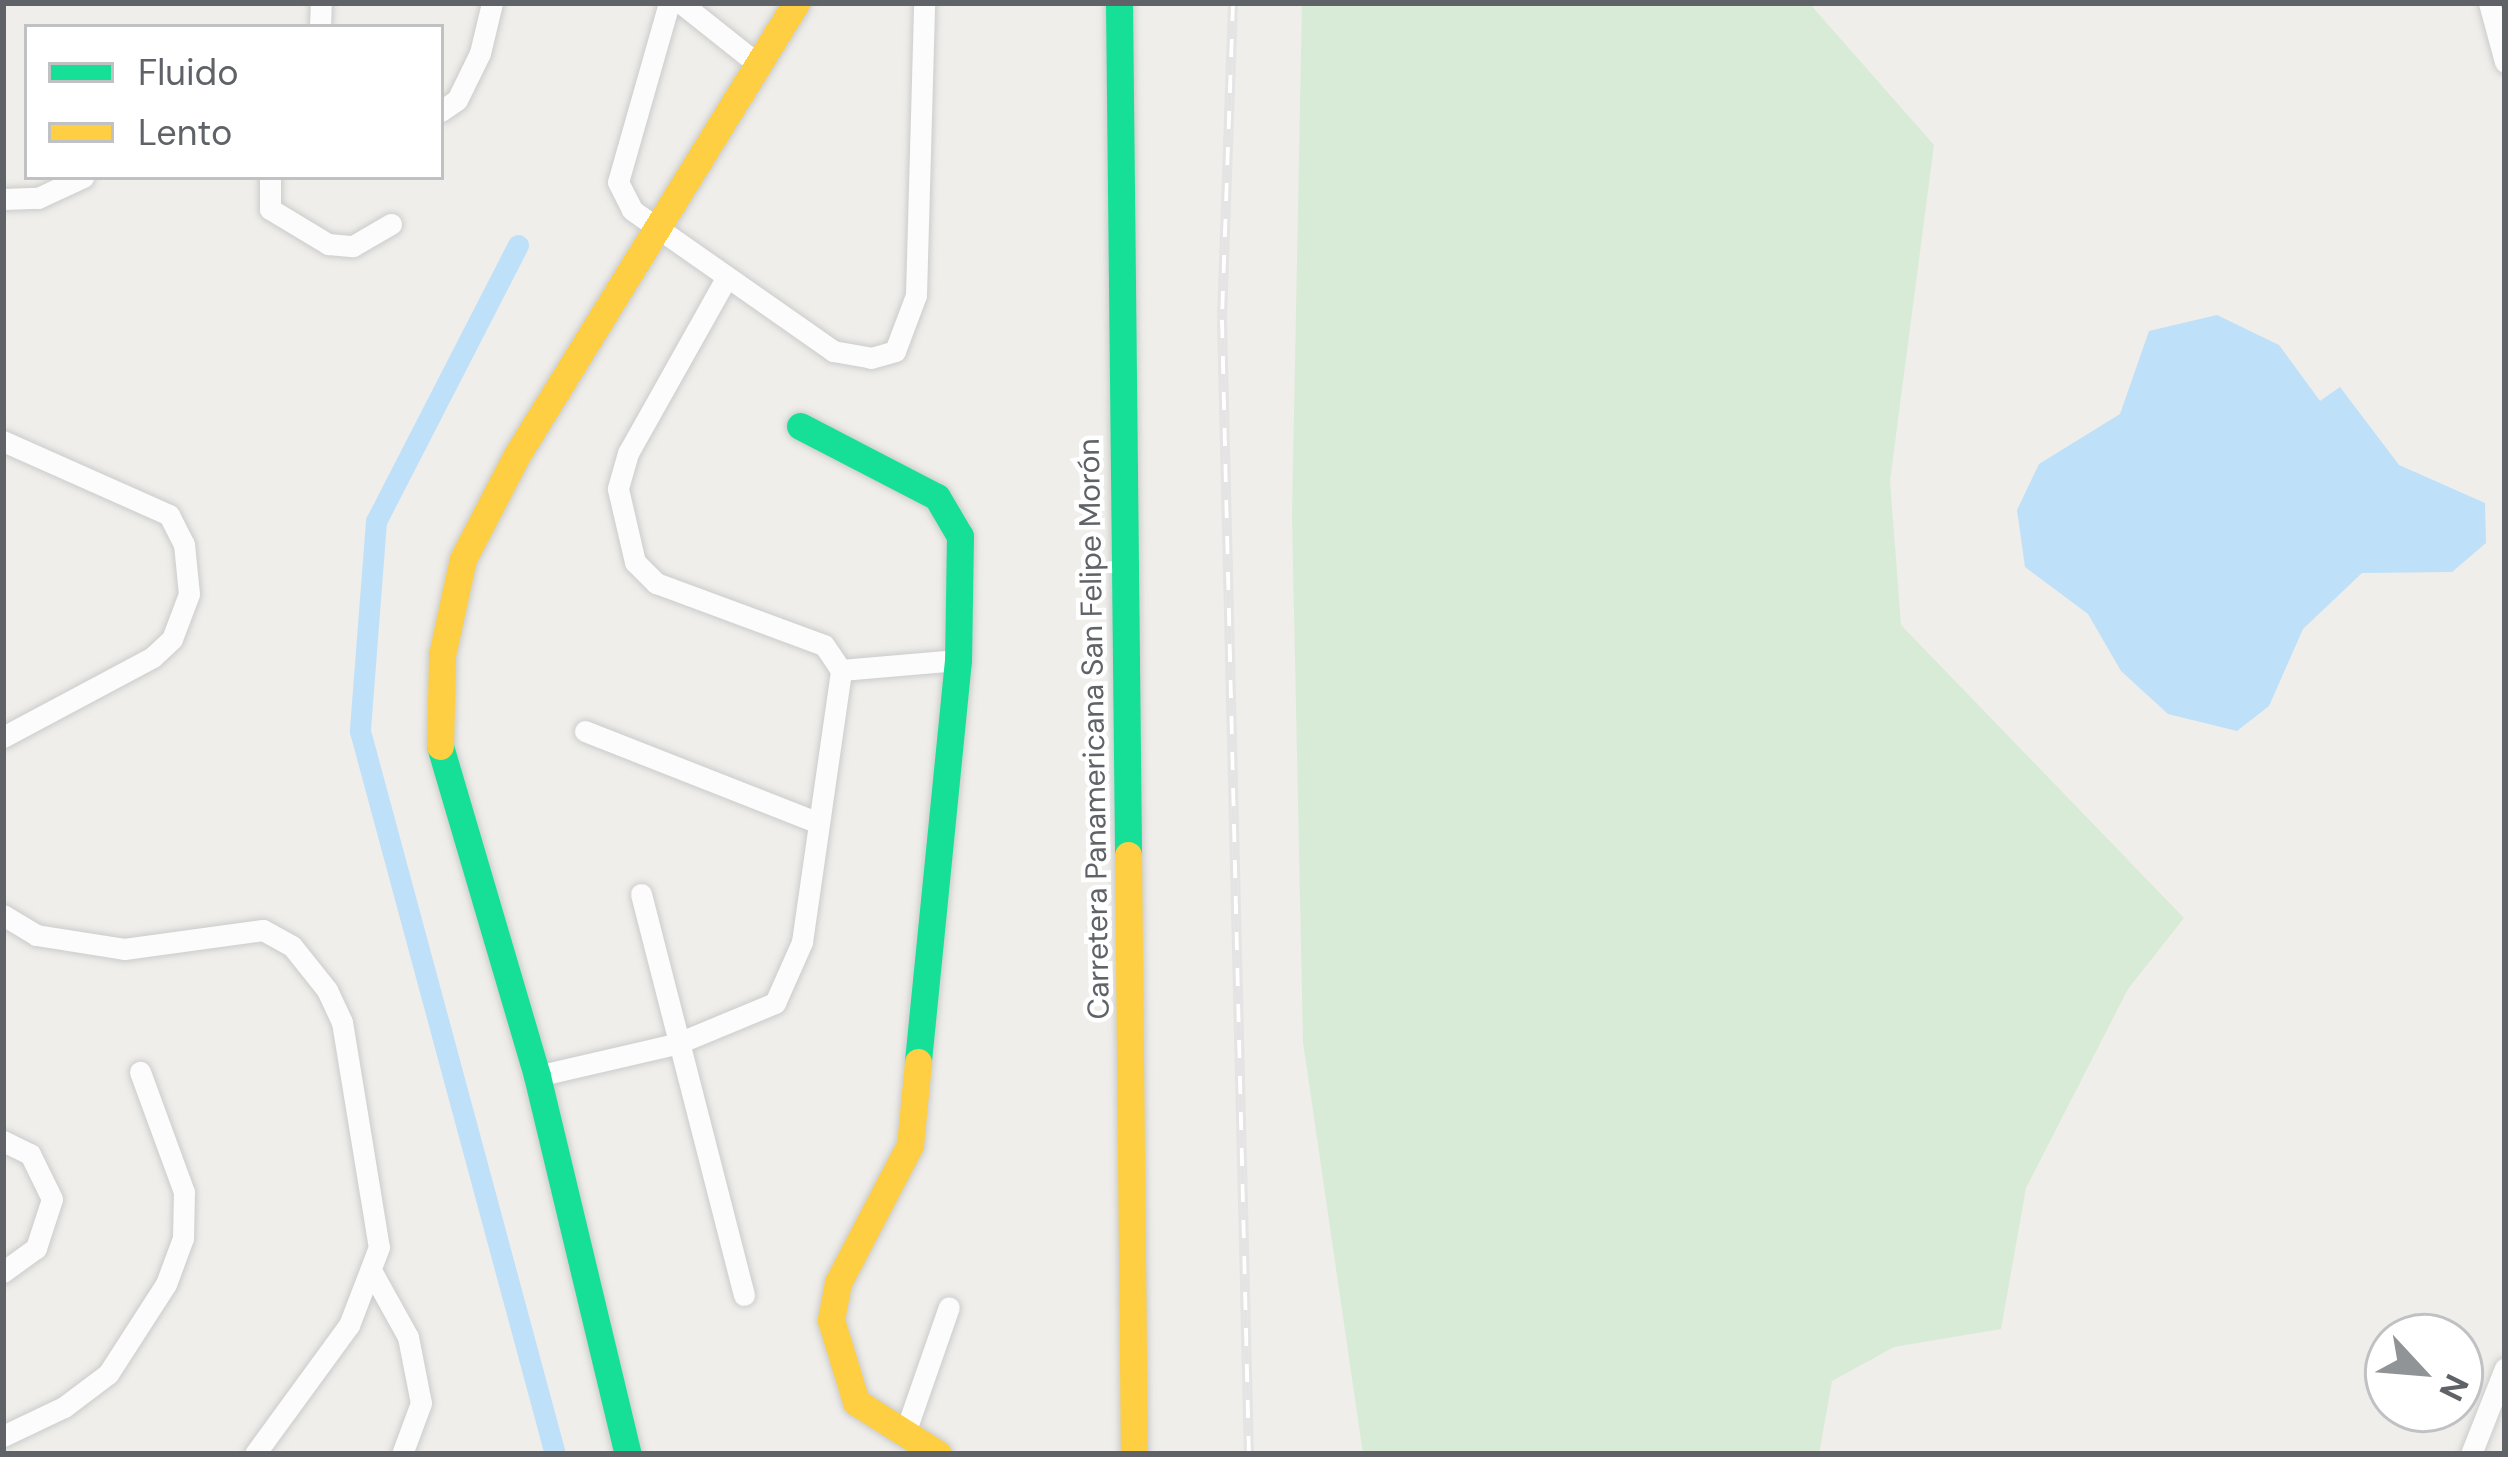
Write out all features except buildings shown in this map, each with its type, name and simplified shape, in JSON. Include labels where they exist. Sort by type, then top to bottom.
[{"type":"street","points":[[444,109],[457,100],[480,53],[492,3]]},
{"type":"street","points":[[669,3],[618,182],[654,230],[724,282],[832,351],[871,358],[895,351],[916,295],[924,3]]},
{"type":"street","points":[[681,3],[759,65]]},
{"type":"street","points":[[628,1454],[537,1076],[440,759],[442,656],[463,559],[654,230],[796,3]]},
{"type":"street","name":"Carretera Panamericana San Felipe Morón","points":[[1119,3],[1134,1454]]},
{"type":"street","points":[[2489,3],[2505,62]]},
{"type":"street","points":[[3,199],[38,198],[77,180]]},
{"type":"street","points":[[271,180],[270,209],[328,244],[353,246],[392,224]]},
{"type":"street","points":[[537,1076],[676,1045],[756,1016],[787,987],[802,942],[841,670],[824,645],[656,583],[635,562],[621,528],[618,489],[637,428],[724,282]]},
{"type":"street","points":[[800,426],[937,497],[960,536],[958,660],[910,1145],[838,1283],[831,1320],[856,1402],[938,1454]]},
{"type":"street","points":[[3,441],[169,515],[184,544],[188,594],[172,639],[142,665],[3,737]]},
{"type":"street","points":[[841,670],[958,660]]},
{"type":"street","points":[[585,731],[818,823]]},
{"type":"street","points":[[641,894],[676,1045],[745,1295]]},
{"type":"street","points":[[3,915],[36,934],[124,949],[230,930],[263,930],[292,946],[314,968],[342,1022],[377,1203],[372,1272],[303,1398],[255,1454]]},
{"type":"street","points":[[3,1436],[64,1407],[109,1374],[166,1284],[183,1238],[184,1192],[140,1072]]},
{"type":"street","points":[[3,1141],[45,1172],[52,1199],[36,1248],[3,1272]]},
{"type":"street","points":[[372,1272],[408,1336],[421,1403],[402,1454]]},
{"type":"street","points":[[905,1433],[949,1307]]},
{"type":"street","points":[[2471,1454],[2505,1368]]},
{"type":"green space","points":[[1302,3],[1809,3],[1934,145],[1890,481],[1901,625],[2184,918],[2128,989],[2026,1188],[2001,1329],[1894,1347],[1832,1381],[1819,1454],[1363,1454],[1303,1042],[1292,516]]},
{"type":"water","points":[[2217,315],[2279,345],[2320,401],[2340,387],[2399,465],[2485,503],[2486,543],[2452,572],[2362,573],[2303,629],[2269,706],[2237,731],[2168,714],[2121,671],[2088,614],[2025,567],[2017,510],[2039,464],[2120,414],[2149,331]]},
{"type":"waterway","points":[[518,245],[376,521],[360,731],[555,1454]]},
{"type":"railway","points":[[1233,3],[1222,320],[1249,1454]]},
{"type":"traffic: fast","points":[[1119,3],[1128,855]]},
{"type":"traffic: fast","points":[[800,426],[937,497],[960,536],[958,660],[918,1062]]},
{"type":"traffic: fast","points":[[440,746],[537,1076],[628,1454]]},
{"type":"traffic: slow","points":[[440,746],[442,655],[463,559],[517,455],[796,3]]},
{"type":"traffic: slow","points":[[1128,855],[1134,1454]]},
{"type":"traffic: slow","points":[[918,1062],[910,1145],[838,1283],[831,1320],[856,1402],[938,1454]]}]
